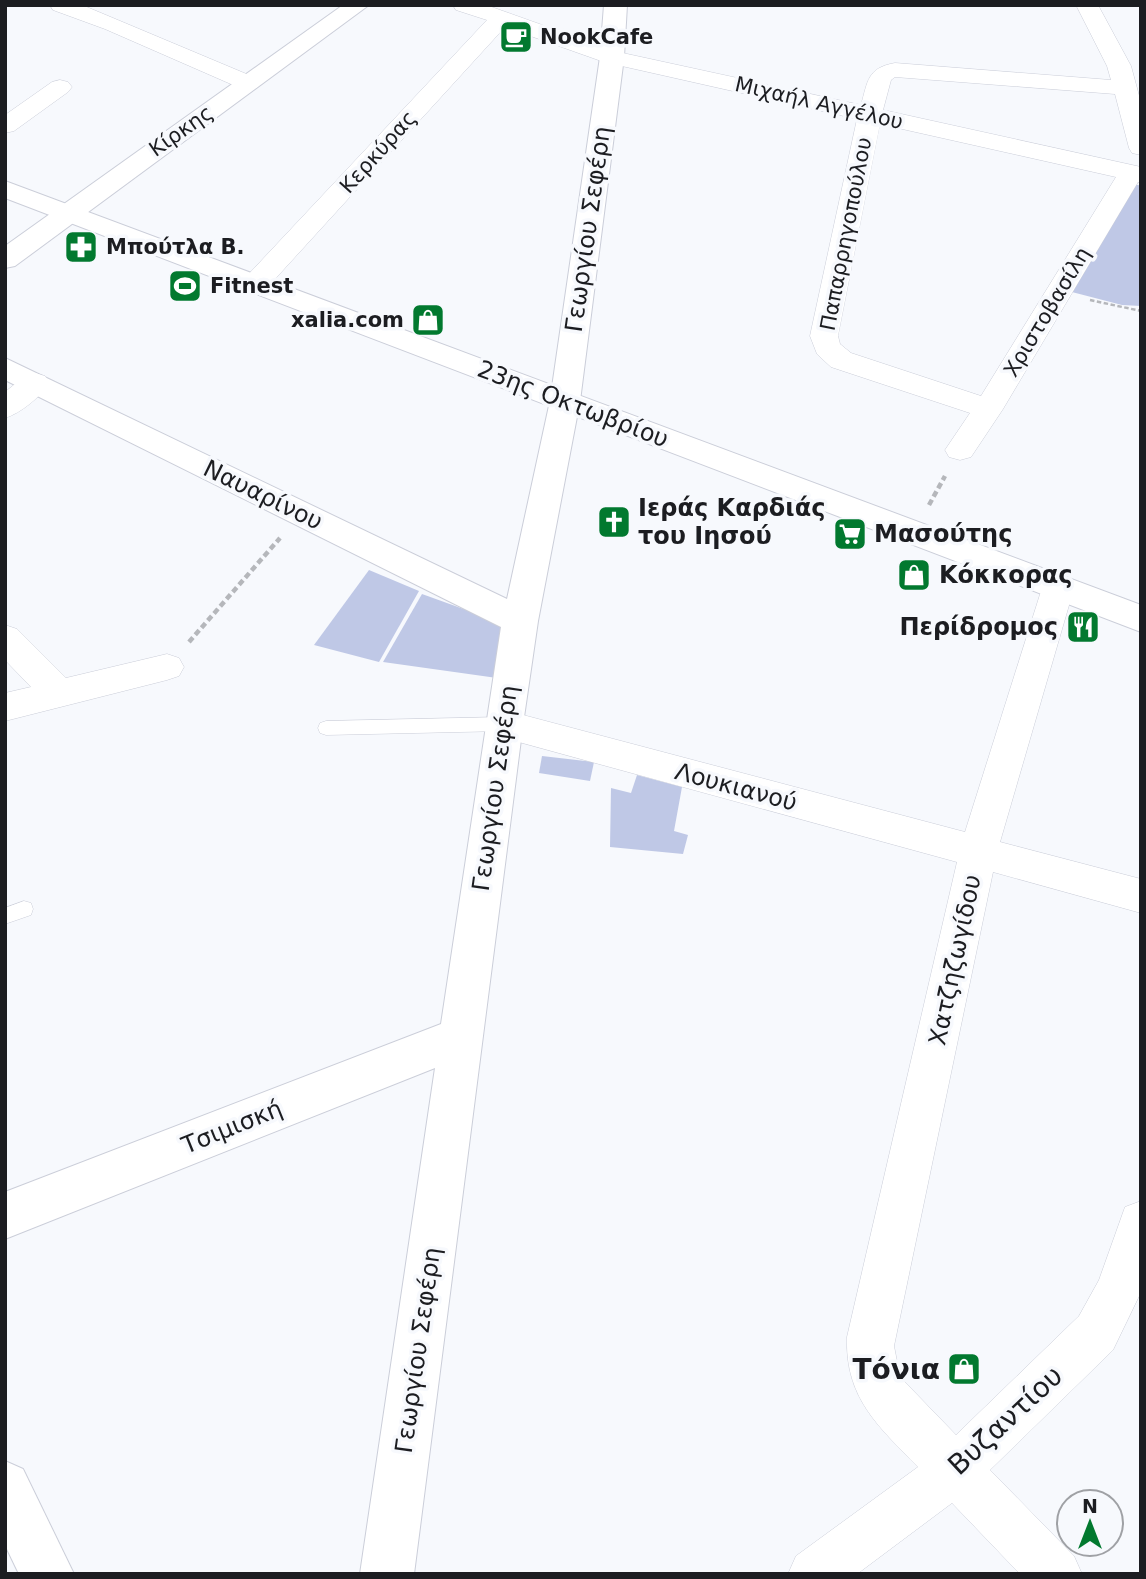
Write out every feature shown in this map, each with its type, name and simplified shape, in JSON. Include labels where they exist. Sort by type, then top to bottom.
[{"type":"street","points":[[61,5],[113,24],[248,83]]},
{"type":"street","name":"Κίρκης","points":[[5,260],[66,213],[358,5]]},
{"type":"street","name":"Γεωργίου Σεφέρη","points":[[387,1574],[504,724],[520,621],[565,401],[612,57],[616,5]]},
{"type":"street","points":[[1087,5],[1113,52],[1125,88],[1138,165]]},
{"type":"street","name":"Μιχαήλ Αγγέλου","points":[[485,10],[612,57],[870,114],[1138,165]]},
{"type":"street","name":"Κερκύρας","points":[[255,284],[378,154],[485,10]]},
{"type":"street","points":[[870,114],[880,78],[883,73],[892,70],[1125,88]]},
{"type":"street","points":[[5,126],[60,87]]},
{"type":"street","name":"Παπαρρηγοπούλου","points":[[870,114],[824,336],[827,348],[841,360],[988,409]]},
{"type":"street","name":"Χριστοβασίλη","points":[[960,450],[1138,165]]},
{"type":"street","name":"23ης Οκτωβρίου","points":[[5,189],[1141,619]]},
{"type":"street","name":"Ναυαρίνου","points":[[5,368],[520,621]]},
{"type":"street","points":[[5,408],[35,383]]},
{"type":"street","name":"Χατζηζωγίδου","points":[[1056,1574],[956,1469],[916,1432],[880,1391],[873,1377],[871,1337],[978,852],[1058,588]]},
{"type":"street","points":[[5,638],[59,694]]},
{"type":"street","points":[[5,707],[167,667]]},
{"type":"street","name":"Λουκιανού","points":[[504,724],[1141,896]]},
{"type":"street","name":"Τσιμισκή","points":[[5,1216],[460,1037]]},
{"type":"street","name":"Βυζαντίου","points":[[814,1574],[956,1469],[1096,1334],[1118,1291],[1141,1223]]},
{"type":"street","points":[[5,1487],[47,1574]]},
{"type":"lane","name":"Λουκιανού","points":[[326,728],[504,724]]},
{"type":"lane","points":[[5,916],[24,909]]},
{"type":"path","points":[[1060,292],[1141,311]]},
{"type":"path","points":[[913,533],[960,450]]},
{"type":"path","points":[[167,667],[301,514]]},
{"type":"shaded area","points":[[1135,184],[1141,186],[1141,306],[1122,305],[1068,291]]},
{"type":"shaded area","points":[[369,570],[419,591],[379,662],[314,645]]},
{"type":"shaded area","points":[[422,594],[505,624],[497,678],[383,662]]},
{"type":"shaded area","points":[[542,756],[594,762],[590,781],[539,773]]},
{"type":"shaded area","points":[[637,775],[682,787],[674,831],[688,835],[683,854],[610,847],[611,788],[631,793]]},
{"type":"place","name":"NookCafe","points":[[516,37]]},
{"type":"place","name":"Μπούτλα Β.","points":[[81,247]]},
{"type":"place","name":"Fitnest","points":[[185,286]]},
{"type":"place","name":"xalia.com","points":[[428,320]]},
{"type":"place","name":"Ιεράς Καρδιάς του Ιησού","points":[[614,522]]},
{"type":"place","name":"Μασούτης","points":[[850,534]]},
{"type":"place","name":"Κόκκορας","points":[[914,575]]},
{"type":"place","name":"Περίδρομος","points":[[1083,627]]},
{"type":"place","name":"Τόνια","points":[[964,1369]]}]
